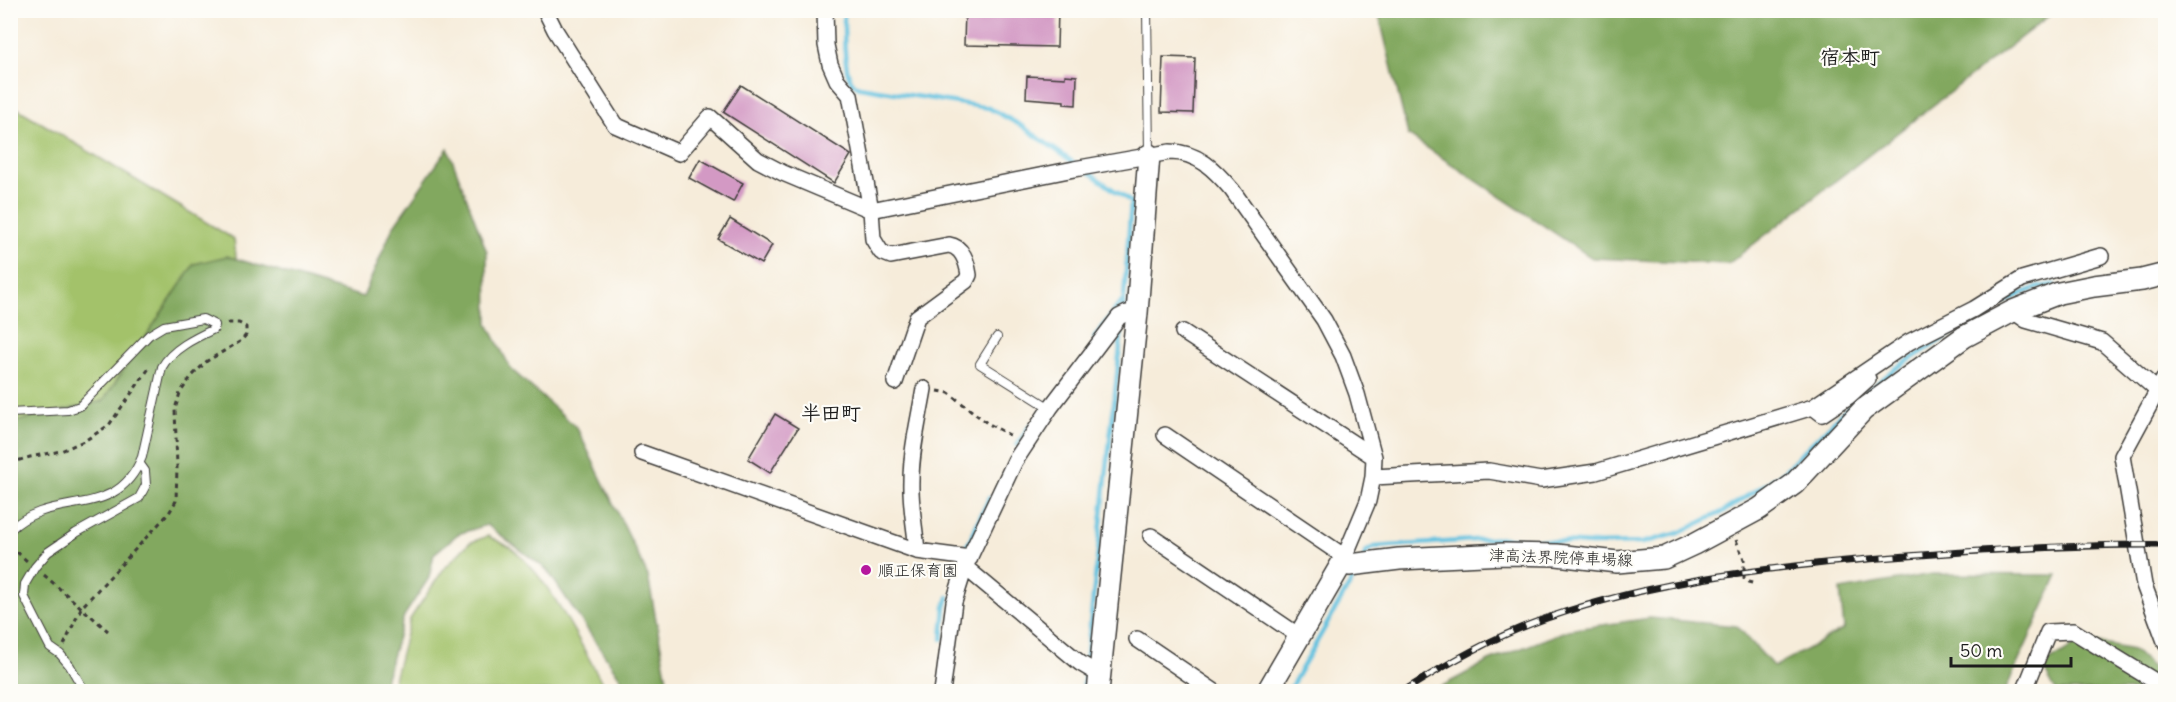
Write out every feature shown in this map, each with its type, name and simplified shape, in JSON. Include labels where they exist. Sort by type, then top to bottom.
[{"type":"main road","points":[[1092,675],[1128,314],[1149,155]]},
{"type":"main road","name":"津高法界院停車場線","points":[[1352,562],[1504,554],[1557,555],[1617,562],[1664,558],[1759,509],[1794,484],[1855,403],[1964,337],[1991,313],[2059,293],[2166,274]]},
{"type":"main road","points":[[1267,692],[1299,636],[1352,562]]},
{"type":"street","points":[[545,10],[555,30],[615,125],[680,153],[710,117],[758,160],[871,210],[1149,155],[1183,152],[1204,161],[1232,190],[1324,320],[1343,356],[1357,394],[1374,457],[1368,501],[1352,562],[1165,435]]},
{"type":"street","points":[[825,10],[826,45],[830,64],[837,80],[850,96],[871,210],[873,239],[881,252],[891,256],[953,245],[962,251],[969,275],[960,287],[917,317],[895,382]]},
{"type":"street","points":[[1373,477],[1489,471],[1541,480],[1596,472],[1813,407],[1898,349],[1991,313],[2022,279],[2101,256]]},
{"type":"street","points":[[1991,313],[2026,320],[2102,342],[2161,395]]},
{"type":"street","points":[[942,692],[954,602],[965,560],[1046,405],[1128,314]]},
{"type":"street","points":[[1184,332],[1374,457]]},
{"type":"street","points":[[1813,407],[1822,414],[1855,403],[1898,349]]},
{"type":"street","points":[[2166,375],[2161,395],[2122,456],[2144,585],[2166,645]]},
{"type":"street","points":[[917,550],[911,505],[911,480],[924,389]]},
{"type":"street","points":[[642,453],[917,550],[965,560],[1092,675]]},
{"type":"street","points":[[1151,536],[1299,636]]},
{"type":"street","points":[[2024,692],[2048,632],[2073,631],[2166,688]]},
{"type":"street","points":[[1137,639],[1215,692]]},
{"type":"lane","points":[[1148,10],[1149,155]]},
{"type":"lane","points":[[10,413],[68,410],[80,406],[149,335],[164,326],[203,319],[212,321],[215,325],[214,329],[166,359],[162,367],[140,464],[128,482],[105,498],[47,508],[30,516],[10,530]]},
{"type":"lane","points":[[997,337],[980,364],[1046,405]]},
{"type":"lane","points":[[85,692],[70,666],[60,654],[50,647],[24,596],[25,584],[35,567],[48,552],[76,533],[139,498],[146,485],[145,471],[140,464]]},
{"type":"path","points":[[60,654],[81,608],[169,513],[176,501],[175,409],[180,393],[191,377],[207,361],[241,341],[246,334],[246,327],[239,323],[215,325]]},
{"type":"path","points":[[10,463],[61,452],[109,425],[154,360],[161,356],[166,359]]},
{"type":"path","points":[[924,389],[949,393],[987,423],[1016,439]]},
{"type":"path","points":[[1727,526],[1743,553],[1744,578],[1756,584]]},
{"type":"path","points":[[10,546],[108,631]]},
{"type":"green space","points":[[1378,10],[2055,11],[1728,264],[1592,258],[1408,135]]},
{"type":"green space","points":[[10,104],[234,239],[243,318],[11,691]]},
{"type":"green space","points":[[448,148],[487,252],[488,324],[511,369],[577,428],[648,576],[669,691],[629,691],[547,570],[487,525],[458,534],[434,554],[429,578],[404,616],[382,691],[11,691],[10,423],[103,401],[194,264],[227,256],[363,297],[393,227]]},
{"type":"green space","points":[[488,536],[506,545],[530,565],[555,599],[607,691],[391,691],[410,619],[443,570],[469,543]]},
{"type":"green space","points":[[1932,574],[2058,575],[2005,691],[1433,691],[1489,661],[1568,630],[1650,618],[1737,626],[1774,667],[1844,629],[1840,590]]},
{"type":"green space","points":[[2083,640],[2133,650],[2165,679],[2165,691],[2056,691],[2042,666]]},
{"type":"building","points":[[965,10],[1058,10],[1057,47],[964,45]]},
{"type":"building","points":[[1163,57],[1195,58],[1193,113],[1161,112]]},
{"type":"building","points":[[1065,75],[1077,76],[1076,105],[1064,104],[1064,101],[1026,98],[1027,76],[1065,78]]},
{"type":"building","points":[[741,85],[851,155],[834,183],[723,112]]},
{"type":"building","points":[[700,159],[743,183],[733,202],[689,178]]},
{"type":"building","points":[[730,219],[772,245],[761,264],[718,239]]},
{"type":"building","points":[[775,414],[798,428],[770,473],[748,459]]},
{"type":"waterway","points":[[844,10],[847,68],[852,82],[859,87],[989,108],[1022,126],[1077,165]]},
{"type":"waterway","points":[[1087,171],[1131,202],[1123,311]]},
{"type":"waterway","points":[[2151,269],[2166,258]]},
{"type":"waterway","points":[[1965,325],[2020,294],[2055,284]]},
{"type":"waterway","points":[[1094,338],[1124,300]]},
{"type":"waterway","points":[[1086,663],[1123,319]]},
{"type":"waterway","points":[[1364,557],[1367,551],[1375,547],[1502,538],[1591,544],[1642,543],[1679,533],[1724,511],[1780,475],[1849,406],[1895,369],[1955,331]]},
{"type":"waterway","points":[[1017,445],[1030,425]]},
{"type":"waterway","points":[[963,555],[989,498]]},
{"type":"waterway","points":[[1288,692],[1358,570]]},
{"type":"waterway","points":[[942,639],[948,597]]},
{"type":"waterway","points":[[1083,692],[1085,671]]},
{"type":"railway","points":[[1402,692],[1472,651],[1528,625],[1632,593],[1675,584],[1762,570],[1894,557],[2030,548],[2166,545]]},
{"type":"place","name":"順正保育園","points":[[866,570]]},
{"type":"district","name":"宿本町","points":[[1850,56]]},
{"type":"district","name":"半田町","points":[[831,412]]}]
